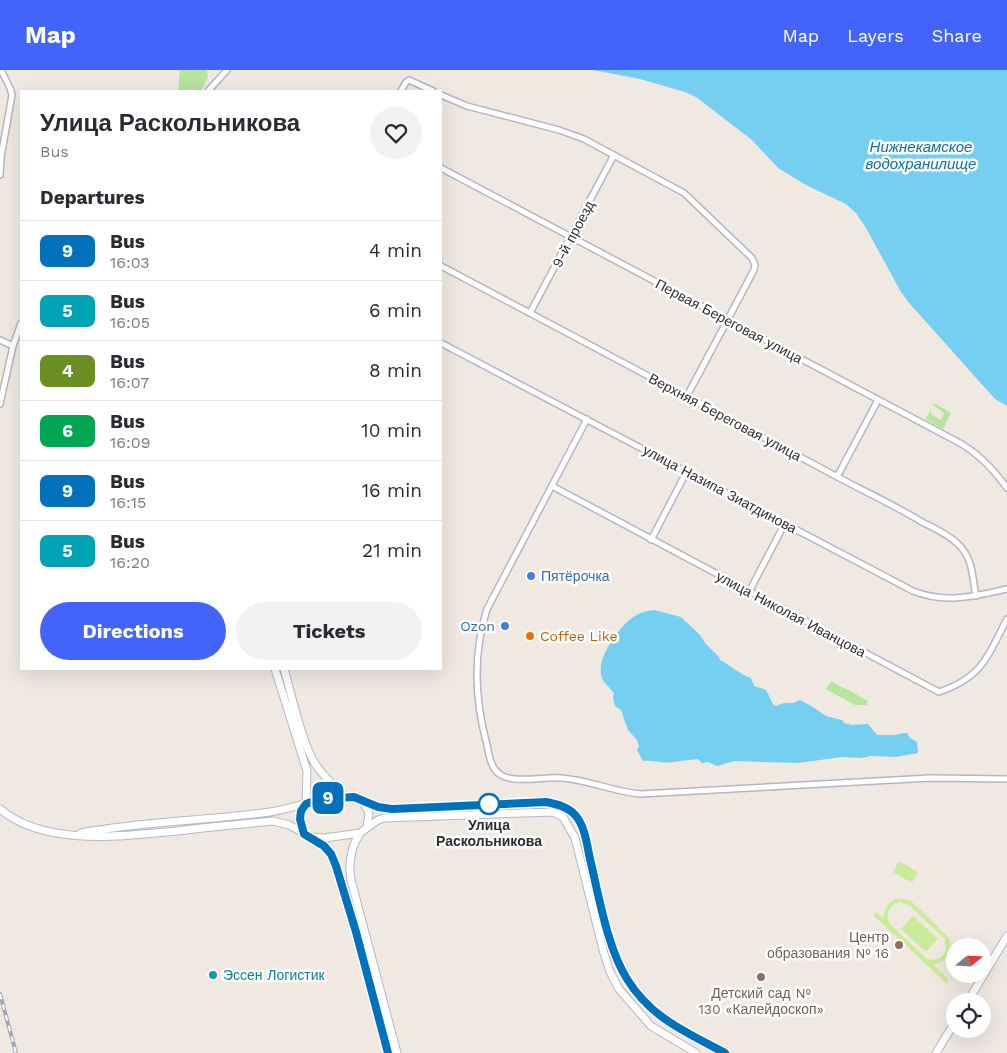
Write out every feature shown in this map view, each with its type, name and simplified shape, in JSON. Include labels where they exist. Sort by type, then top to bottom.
[{"type":"main road","points":[[275,670],[307,772],[306,804],[301,811],[300,819],[308,835]]},
{"type":"main road","points":[[284,670],[295,709],[314,762],[326,778],[346,797]]},
{"type":"main road","points":[[73,834],[122,826],[271,812],[319,799],[346,797],[354,797],[378,807],[392,809],[546,802],[560,805],[577,817],[584,833],[608,930],[626,978],[653,1012],[725,1053]]},
{"type":"main road","points":[[362,800],[369,814],[367,828]]},
{"type":"main road","points":[[0,809],[18,822],[30,827],[48,832],[100,837],[273,821],[289,825],[308,835],[324,846],[331,854],[336,866],[356,932],[388,1053]]},
{"type":"main road","points":[[397,1053],[349,872],[351,853],[356,839],[360,833],[378,820],[395,817],[545,811],[553,812],[563,817],[575,838],[603,950],[610,972],[619,988],[651,1026],[696,1053]]},
{"type":"main road","points":[[308,835],[338,836],[360,833]]},
{"type":"main road","points":[[973,993],[1007,936]]},
{"type":"main road","points":[[936,1053],[946,1037]]},
{"type":"street","points":[[0,175],[1,157],[12,102],[10,88],[1,70]]},
{"type":"street","points":[[209,90],[227,70]]},
{"type":"street","points":[[402,90],[409,80],[431,90]]},
{"type":"street","points":[[442,95],[467,106],[574,134],[614,154],[684,193],[752,258],[755,265],[754,270],[687,396]]},
{"type":"street","name":"9-й проезд","points":[[530,313],[614,154]]},
{"type":"street","name":"Первая Береговая улица","points":[[442,169],[967,448],[987,465],[1007,488]]},
{"type":"street","name":"Верхняя Береговая улица","points":[[442,267],[911,515],[957,543],[970,560],[976,596]]},
{"type":"street","points":[[0,404],[12,346],[20,326]]},
{"type":"street","points":[[0,340],[12,346]]},
{"type":"street","name":"улица Назипа Зиатдинова","points":[[442,344],[920,593],[937,598],[950,599],[976,596],[1007,589]]},
{"type":"street","points":[[837,477],[878,400]]},
{"type":"street","points":[[588,419],[487,609],[483,625],[477,687],[479,713],[491,762],[497,772],[506,778],[562,778],[616,791],[641,794],[930,778],[1007,779]]},
{"type":"street","points":[[651,540],[687,471]]},
{"type":"street","name":"улица Николая Иванцова","points":[[552,486],[939,692],[958,685],[981,667],[1007,619]]},
{"type":"street","points":[[749,592],[785,523]]},
{"type":"green space","points":[[180,70],[207,70],[208,77],[202,90],[178,90]]},
{"type":"green space","points":[[934,403],[951,413],[943,429],[925,419],[931,410],[931,414],[941,420],[944,413],[934,406]]},
{"type":"green space","points":[[831,681],[868,701],[866,705],[855,705],[826,689]]},
{"type":"green space","points":[[899,861],[918,872],[912,883],[893,872]]},
{"type":"green space","points":[[895,899],[904,899],[912,902],[949,938],[946,938],[946,950],[946,958],[942,962],[933,964],[946,977],[947,984],[873,915],[876,912],[883,918],[887,905]],"holes":[[[900,902],[910,906],[945,939],[945,953],[938,959],[926,958],[890,924],[888,913],[893,905]]]},
{"type":"green space","points":[[913,916],[938,939],[926,952],[901,929]]},
{"type":"water","name":"Нижнекамское водохранилище","points":[[593,70],[1007,70],[1007,406],[995,399],[910,304],[901,292],[866,228],[856,213],[846,204],[806,185],[778,168],[752,140],[696,97],[640,79]]},
{"type":"water","points":[[654,610],[681,617],[700,635],[720,660],[751,678],[754,686],[766,690],[776,706],[800,700],[826,716],[842,720],[844,723],[852,725],[868,724],[877,735],[907,733],[910,738],[917,742],[918,753],[896,757],[842,757],[798,763],[734,761],[717,766],[708,762],[702,763],[698,759],[669,762],[643,761],[637,750],[639,746],[637,740],[628,730],[621,710],[615,706],[614,693],[603,680],[601,671],[602,662],[609,645],[620,629],[637,615]]},
{"type":"railway","points":[[0,994],[16,1053]]},
{"type":"bus line","name":"9","points":[[388,1053],[356,932],[336,866],[331,854],[324,846],[304,834],[300,824],[300,815],[303,807],[319,799],[354,797],[378,807],[392,809],[546,802],[560,805],[572,812],[577,817],[584,833],[608,930],[626,978],[653,1012],[725,1053]]},
{"type":"place","name":"Пятёрочка","points":[[531,576]]},
{"type":"place","name":"Ozon","points":[[505,626]]},
{"type":"place","name":"Coffee Like","points":[[530,636]]},
{"type":"place","name":"Улица Раскольникова","points":[[489,804]]},
{"type":"place","name":"Центр образования № 16","points":[[899,945]]},
{"type":"place","name":"Эссен Логистик","points":[[213,975]]},
{"type":"place","name":"Детский сад № 130 «Калейдоскоп»","points":[[761,977]]}]
